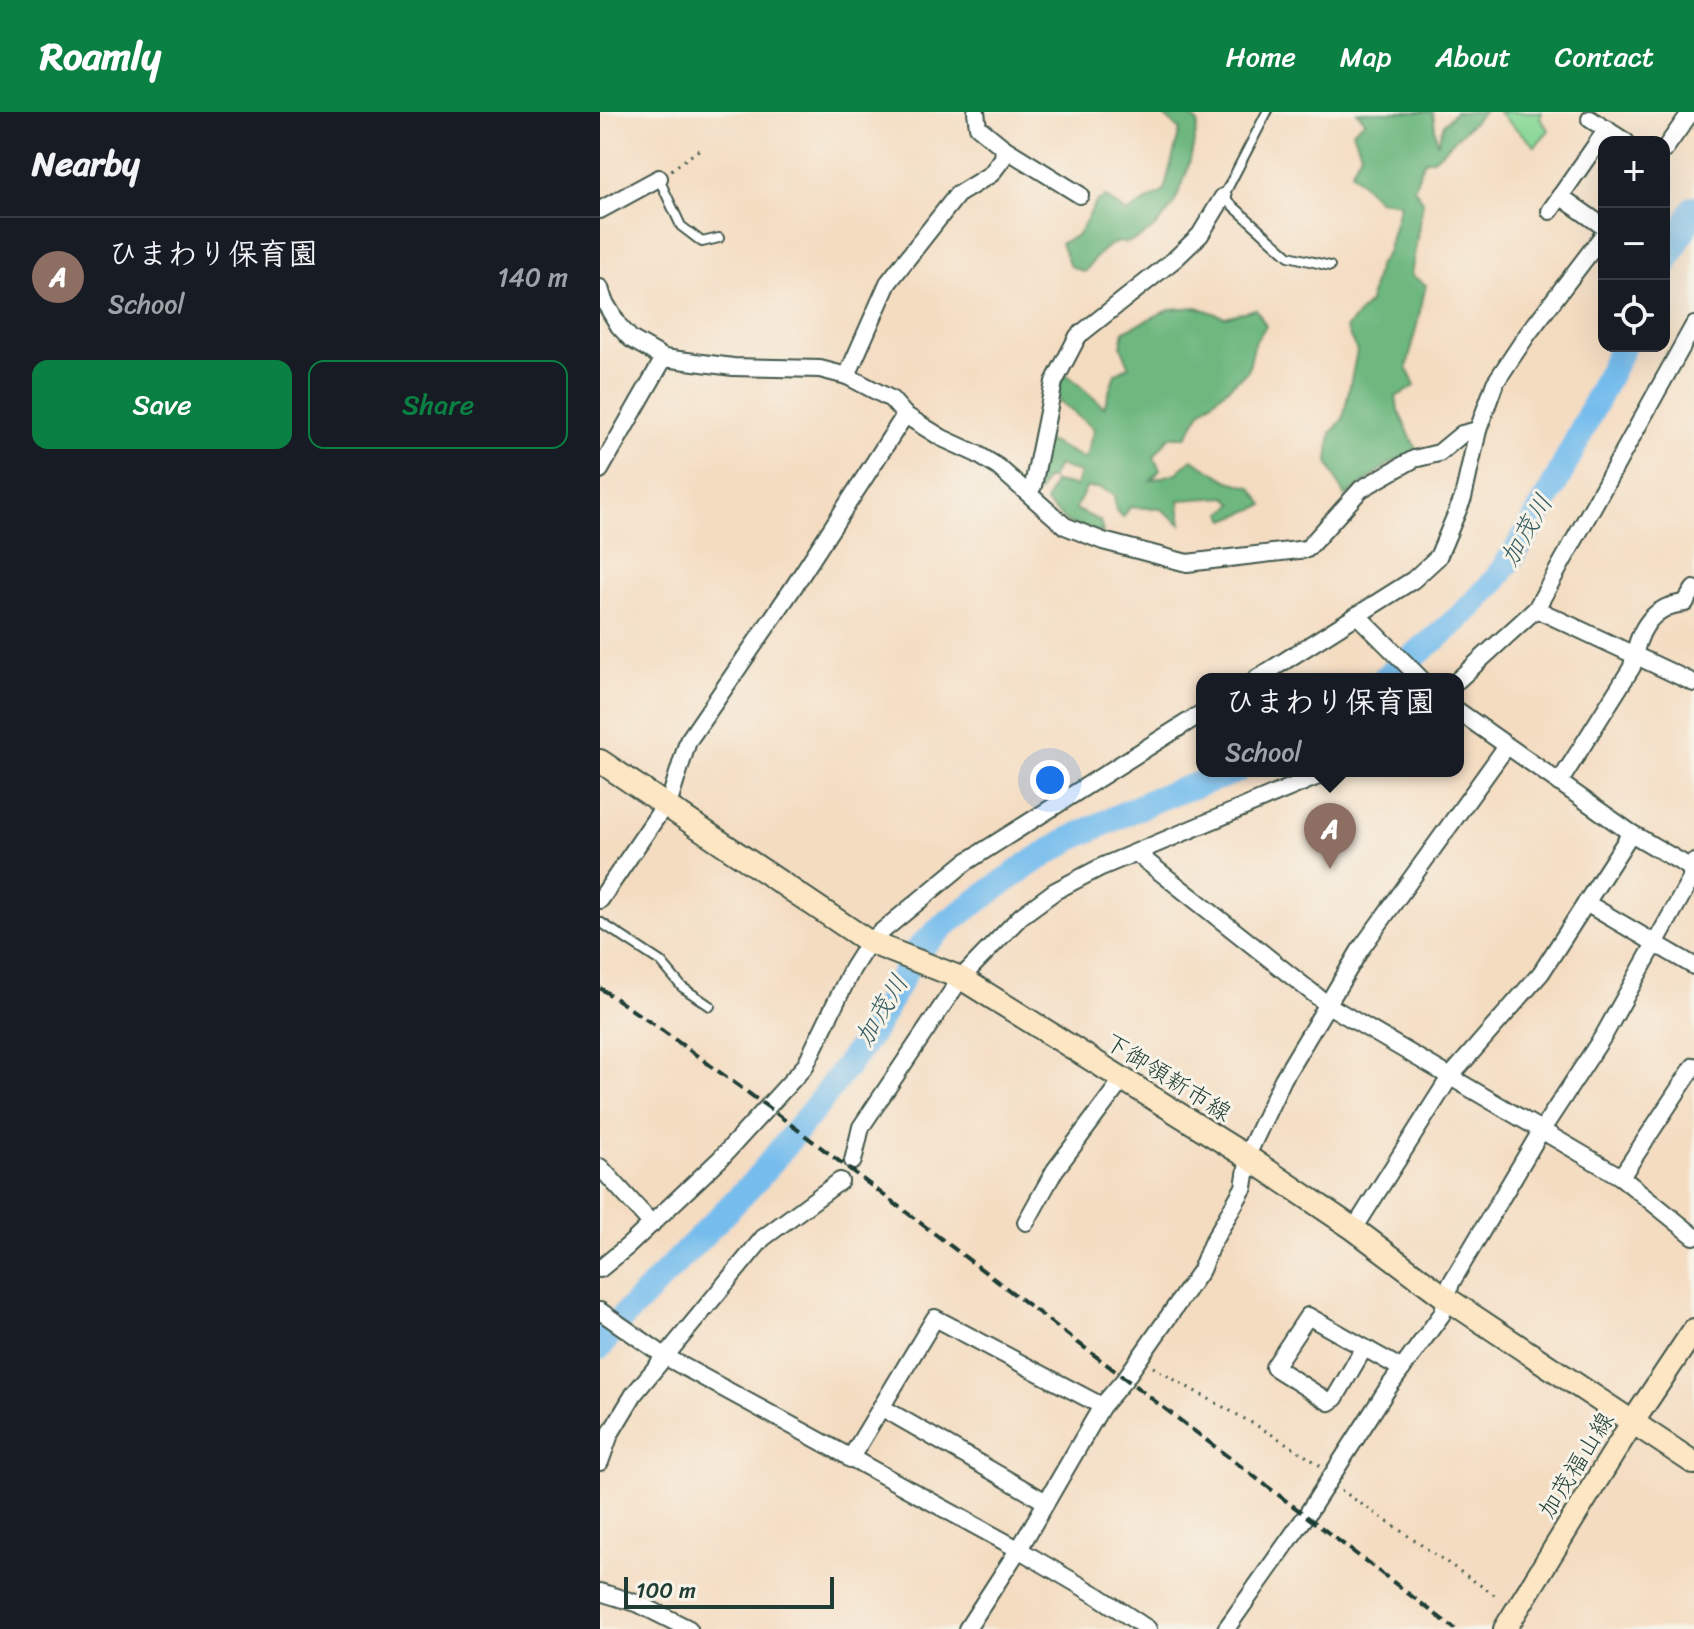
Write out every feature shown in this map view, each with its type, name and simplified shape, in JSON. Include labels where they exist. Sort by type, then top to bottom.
[{"type":"main road","name":"下御領新市線","points":[[600,761],[876,945],[956,976],[1249,1158],[1354,1229],[1446,1298],[1694,1463]]},
{"type":"main road","name":"加茂福山線","points":[[1505,1629],[1632,1423],[1694,1330]]},
{"type":"street","points":[[976,112],[978,127],[1004,148],[1080,195]]},
{"type":"street","points":[[1670,142],[1691,112]]},
{"type":"street","points":[[1590,119],[1617,136]]},
{"type":"street","points":[[1550,211],[1607,129]]},
{"type":"street","points":[[847,376],[888,283],[957,195],[991,174],[1003,158],[1004,148]]},
{"type":"street","points":[[600,210],[659,178]]},
{"type":"street","points":[[1560,196],[1598,223]]},
{"type":"street","points":[[1028,492],[1033,486],[1054,382],[1078,336],[1175,259],[1200,235],[1223,197]]},
{"type":"street","points":[[1265,673],[1413,580],[1438,557],[1463,498],[1478,430],[1495,383],[1527,335],[1598,242]]},
{"type":"street","points":[[600,288],[619,326],[631,339],[664,358],[733,367],[820,369],[847,376],[891,399],[905,415],[942,438],[998,467],[1065,526],[1103,541],[1187,563],[1307,549],[1361,489],[1414,459],[1439,453],[1462,434],[1478,430]]},
{"type":"street","points":[[1464,675],[1536,609],[1694,325]]},
{"type":"street","points":[[600,470],[664,358]]},
{"type":"street","points":[[600,900],[666,806],[688,741],[793,588],[905,415]]},
{"type":"street","points":[[1559,783],[1632,667],[1634,645],[1651,618],[1670,604],[1691,600]]},
{"type":"street","points":[[1536,609],[1694,683]]},
{"type":"street","points":[[1357,615],[1415,673]]},
{"type":"street","points":[[1226,1629],[1442,1314],[1451,1283],[1541,1131],[1604,1035],[1691,879],[1692,865],[1631,833],[1464,716]]},
{"type":"street","points":[[600,1269],[730,1149],[805,1066],[852,969],[876,945],[966,862],[1196,717]]},
{"type":"street","points":[[967,1629],[1102,1406],[1140,1358],[1201,1270],[1211,1245],[1244,1187],[1250,1149],[1283,1079],[1360,950],[1506,747]]},
{"type":"street","points":[[853,1161],[861,1127],[956,976],[1021,916],[1055,891],[1101,867],[1316,777]]},
{"type":"street","points":[[1354,1229],[1450,1077],[1541,973],[1631,833]]},
{"type":"street","points":[[1136,853],[1328,1005],[1621,1177],[1694,1236]]},
{"type":"street","points":[[1586,903],[1694,966]]},
{"type":"street","points":[[1621,1177],[1694,1066]]},
{"type":"street","points":[[1026,1222],[1055,1170],[1123,1079]]},
{"type":"street","points":[[600,1167],[652,1224]]},
{"type":"street","points":[[600,1462],[610,1434],[663,1355],[763,1238],[840,1181]]},
{"type":"street","points":[[605,1314],[663,1355],[1018,1549],[1148,1629]]},
{"type":"street","points":[[1364,1348],[1335,1398],[1329,1402],[1274,1367],[1308,1316],[1402,1369]]},
{"type":"street","points":[[850,1459],[935,1318],[1102,1406]]},
{"type":"street","points":[[881,1407],[1046,1502]]},
{"type":"street","points":[[600,1592],[639,1604],[667,1624],[689,1629]]},
{"type":"lane","points":[[1267,112],[1223,197],[1289,256],[1330,266]]},
{"type":"lane","points":[[659,178],[681,226],[702,242],[719,238]]},
{"type":"lane","points":[[600,922],[661,962],[682,987],[710,1006]]},
{"type":"path","points":[[659,178],[700,149]]},
{"type":"path","points":[[1140,1358],[1209,1401],[1289,1443],[1330,1478],[1499,1598]]},
{"type":"green space","points":[[1165,112],[1186,112],[1198,123],[1185,176],[1170,209],[1160,223],[1146,234],[1107,247],[1085,272],[1070,266],[1061,243],[1078,235],[1097,201],[1106,197],[1126,213],[1164,191],[1180,130],[1164,116]]},
{"type":"green space","points":[[1357,112],[1433,112],[1437,144],[1444,124],[1455,112],[1484,112],[1435,158],[1424,161],[1414,188],[1423,201],[1411,275],[1426,285],[1407,368],[1415,386],[1396,397],[1398,410],[1417,451],[1392,462],[1345,497],[1328,462],[1331,433],[1343,419],[1357,351],[1346,328],[1369,303],[1378,265],[1387,253],[1400,203],[1378,200],[1351,172],[1361,153],[1353,131],[1365,121]]},
{"type":"green space","points":[[1498,112],[1542,112],[1540,119],[1549,130],[1535,146]]},
{"type":"green space","points":[[1197,307],[1225,317],[1256,309],[1266,326],[1255,342],[1248,371],[1202,410],[1186,437],[1169,437],[1154,457],[1160,470],[1151,480],[1177,473],[1192,459],[1229,481],[1251,487],[1264,505],[1226,520],[1222,513],[1234,504],[1227,497],[1179,500],[1181,524],[1161,509],[1130,507],[1123,518],[1116,511],[1114,495],[1100,488],[1086,488],[1075,509],[1100,521],[1103,533],[1068,523],[1046,503],[1054,482],[1076,486],[1080,473],[1058,465],[1051,479],[1045,479],[1039,493],[1035,489],[1046,440],[1085,459],[1094,429],[1054,397],[1065,373],[1104,407],[1115,374],[1129,366],[1121,346],[1124,331],[1170,309]]},
{"type":"waterway","name":"加茂川","points":[[1670,255],[1694,208]]},
{"type":"waterway","name":"加茂川","points":[[1392,673],[1462,615],[1501,572],[1552,490],[1620,352]]},
{"type":"waterway","name":"加茂川","points":[[600,1347],[621,1319],[757,1179],[819,1103],[872,1032],[917,950],[948,922],[1026,866],[1070,839],[1156,799],[1219,777]]},
{"type":"railway","points":[[600,988],[769,1108],[1455,1629]]},
{"type":"place","name":"ひまわり保育園","points":[[1330,869]]}]
